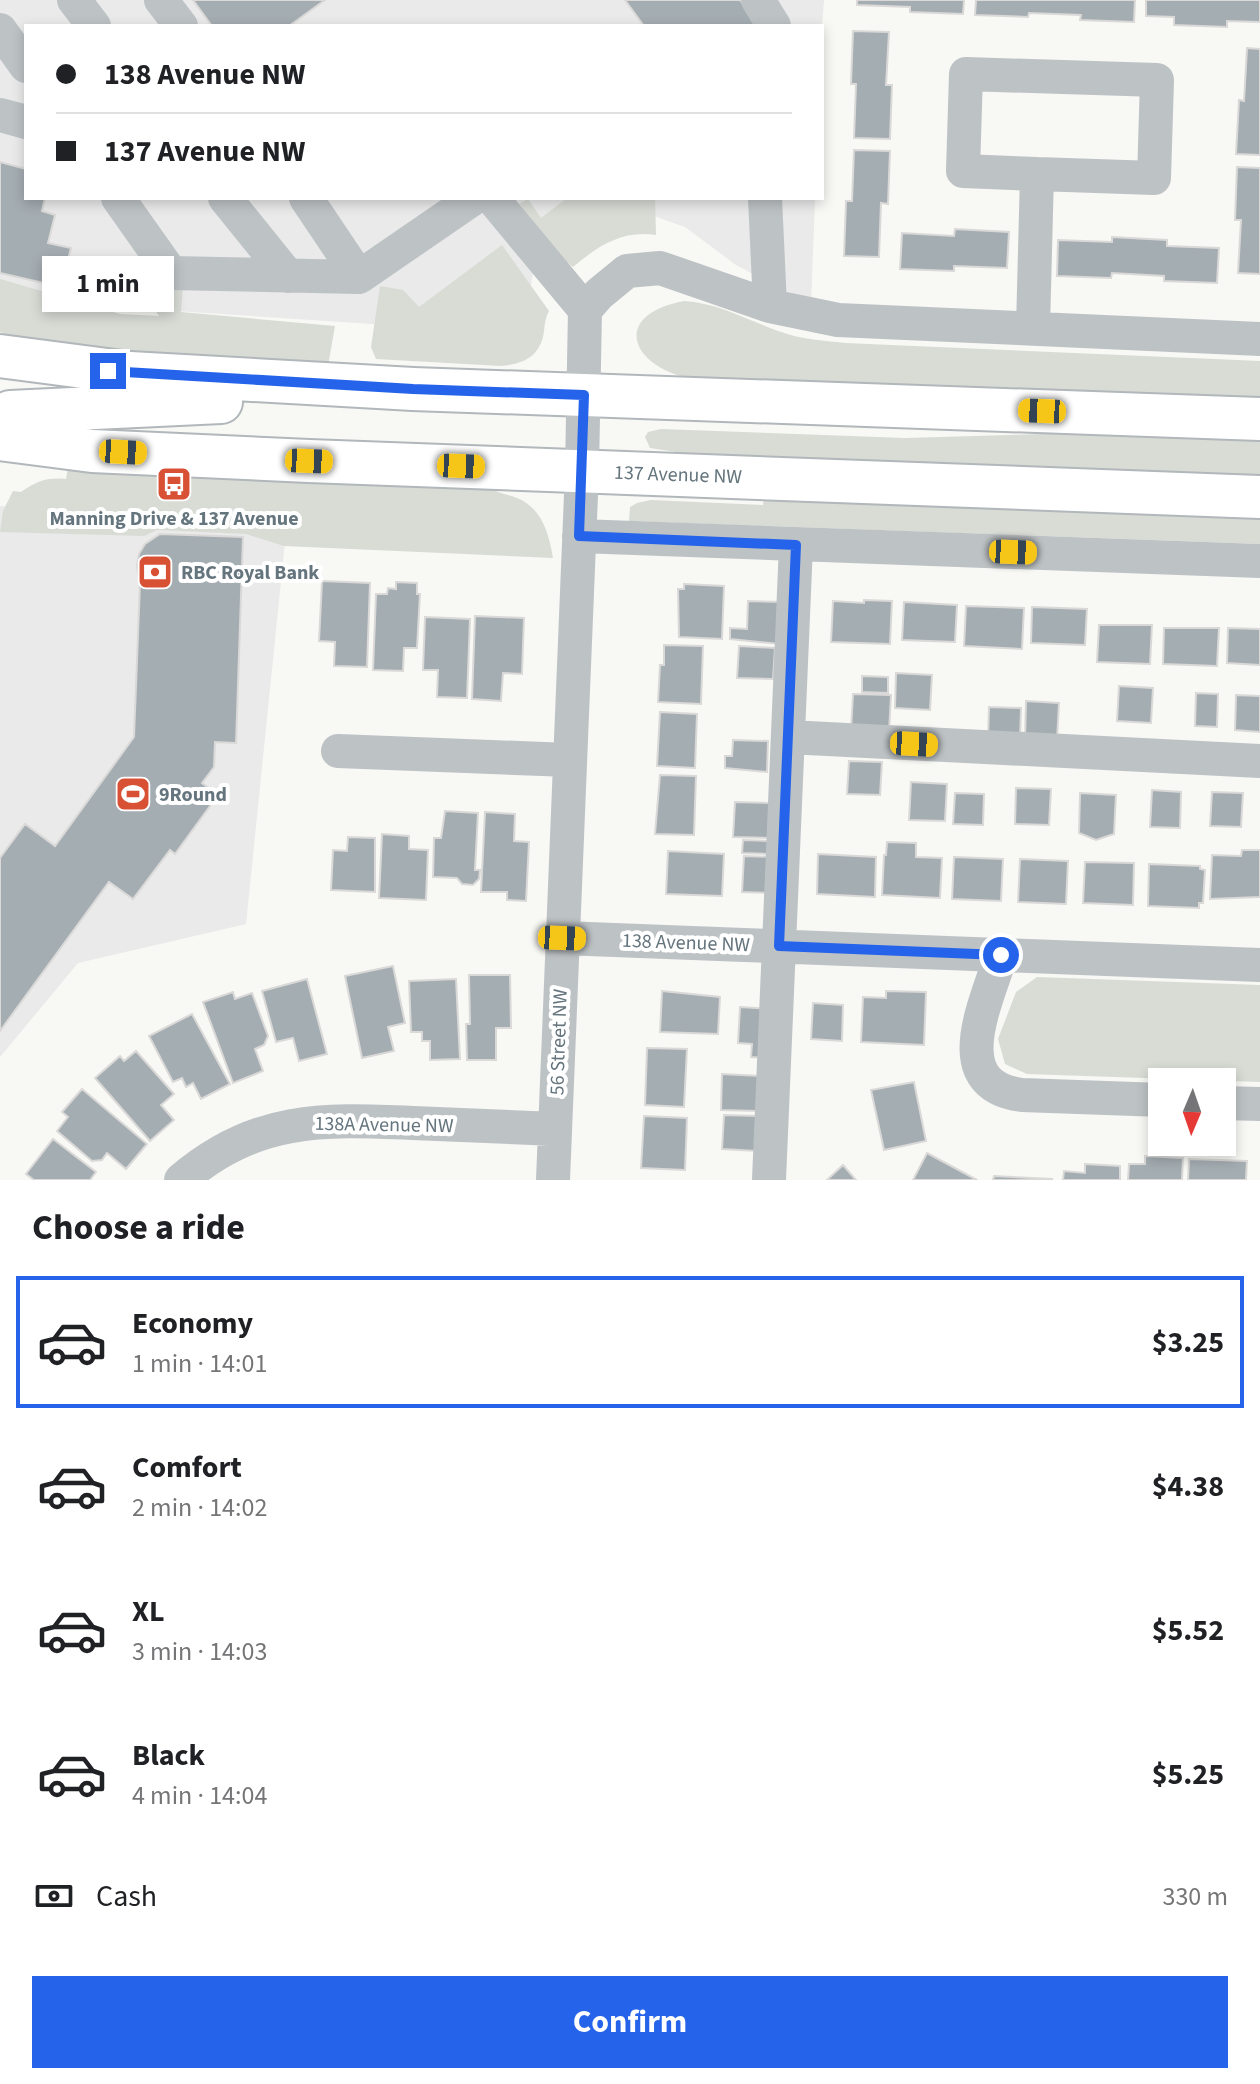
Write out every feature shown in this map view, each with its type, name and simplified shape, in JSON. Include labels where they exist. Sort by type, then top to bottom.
[{"type":"main road","points":[[0,356],[130,373],[413,389],[1260,419]]},
{"type":"main road","points":[[0,419],[10,412],[219,403],[413,389]]},
{"type":"main road","name":"137 Avenue NW","points":[[0,439],[92,451],[1260,497]]},
{"type":"street","points":[[74,0],[92,24]]},
{"type":"street","points":[[161,0],[179,24]]},
{"type":"street","points":[[758,0],[773,24]]},
{"type":"street","points":[[0,30],[24,63]]},
{"type":"street","points":[[966,74],[1157,80],[1154,178],[1037,174],[963,171],[966,74]]},
{"type":"street","points":[[0,115],[24,121]]},
{"type":"street","points":[[1033,328],[1037,174]]},
{"type":"street","points":[[119,200],[171,273],[359,277],[471,200]]},
{"type":"street","points":[[227,200],[288,276]]},
{"type":"street","points":[[307,200],[359,277]]},
{"type":"street","points":[[494,200],[585,310],[584,395]]},
{"type":"street","points":[[765,200],[770,306]]},
{"type":"street","points":[[585,310],[627,271],[660,268],[770,306],[838,320],[1260,339]]},
{"type":"street","name":"56 Street NW","points":[[553,1180],[584,395]]},
{"type":"street","points":[[579,536],[1260,561]]},
{"type":"street","points":[[769,1180],[796,545]]},
{"type":"street","points":[[788,737],[1260,761]]},
{"type":"street","points":[[338,751],[569,760]]},
{"type":"street","name":"138 Avenue NW","points":[[562,938],[1260,965]]},
{"type":"street","points":[[1001,955],[975,1050],[979,1069],[993,1084],[1012,1094],[1022,1095],[1148,1100]]},
{"type":"street","points":[[1236,1103],[1260,1104]]},
{"type":"street","name":"138A Avenue NW","points":[[181,1180],[215,1154],[243,1140],[297,1124],[344,1120],[555,1129]]},
{"type":"shaded area","points":[[0,0],[824,0],[822,24],[24,24],[24,200],[815,200],[811,304],[736,265],[685,227],[637,210],[534,265],[524,334],[99,306],[0,282]]},
{"type":"shaded area","points":[[529,200],[541,218],[564,200],[655,200],[656,235],[621,237],[592,252],[573,267],[562,259],[519,204]]},
{"type":"shaded area","points":[[502,245],[549,311],[537,351],[521,362],[501,366],[376,359],[371,347],[380,286],[403,290],[419,307]]},
{"type":"shaded area","points":[[0,279],[120,314],[159,316],[149,300],[168,285],[183,286],[181,312],[335,326],[328,366],[92,352],[22,341],[0,332]]},
{"type":"shaded area","points":[[684,301],[726,310],[794,336],[845,343],[1260,361],[1260,400],[693,379],[671,373],[655,364],[643,353],[637,341],[638,329],[645,317]]},
{"type":"shaded area","points":[[661,429],[905,438],[1106,432],[1260,438],[1260,477],[715,458],[650,448],[645,437],[648,432]]},
{"type":"shaded area","points":[[68,467],[486,486],[526,502],[533,508],[546,531],[553,558],[284,546],[246,534],[157,530],[144,536],[0,532],[3,511],[13,491],[21,492],[48,479],[66,479]]},
{"type":"shaded area","points":[[764,497],[1260,517],[1260,544],[629,521],[630,507],[651,500],[763,505]]},
{"type":"shaded area","points":[[0,506],[287,522],[246,924],[78,963],[0,1057]]},
{"type":"shaded area","points":[[1037,977],[1260,985],[1260,1082],[1236,1081],[1236,1068],[1148,1068],[1148,1078],[1027,1074],[1005,1064],[998,1039],[1016,992]]},
{"type":"building","points":[[193,0],[325,0],[292,24],[211,24]]},
{"type":"building","points":[[625,0],[740,0],[758,24],[643,24]]},
{"type":"building","points":[[857,0],[964,0],[963,14],[910,12],[910,7],[857,5]]},
{"type":"building","points":[[976,0],[1135,0],[1134,22],[1080,20],[1081,15],[975,15]]},
{"type":"building","points":[[1146,0],[1260,0],[1260,22],[1227,21],[1227,27],[1174,25],[1174,17],[1146,16]]},
{"type":"building","points":[[853,31],[889,32],[886,85],[892,85],[890,139],[854,138],[856,84],[851,84]]},
{"type":"building","points":[[1247,48],[1260,49],[1260,155],[1236,154],[1239,100],[1244,101]]},
{"type":"building","points":[[854,150],[890,151],[888,204],[881,203],[879,257],[844,256],[846,201],[852,201]]},
{"type":"building","points":[[0,162],[24,168],[24,200],[45,200],[42,211],[55,215],[48,243],[71,248],[61,287],[0,273]]},
{"type":"building","points":[[1237,167],[1260,168],[1260,274],[1238,273],[1241,220],[1235,220]]},
{"type":"building","points":[[955,229],[1009,232],[1007,268],[954,266],[954,271],[900,269],[902,233],[954,236]]},
{"type":"building","points":[[1112,237],[1167,240],[1167,246],[1219,248],[1217,283],[1164,281],[1164,276],[1112,273],[1111,278],[1057,276],[1058,240],[1112,242]]},
{"type":"building","points":[[160,534],[243,537],[236,743],[215,742],[214,767],[202,783],[218,795],[175,854],[170,850],[133,899],[109,882],[0,1031],[0,858],[25,824],[55,846],[134,737],[140,583],[137,566],[145,544]]},
{"type":"building","points":[[322,581],[370,583],[367,667],[334,666],[335,642],[319,641]]},
{"type":"building","points":[[396,582],[417,583],[417,594],[420,594],[417,648],[404,648],[403,671],[373,670],[376,594],[387,594],[388,588],[396,589]]},
{"type":"building","points":[[684,584],[724,586],[722,639],[679,637],[678,589],[684,589]]},
{"type":"building","points":[[864,600],[892,601],[890,644],[831,642],[833,601],[864,603]]},
{"type":"building","points":[[748,601],[782,602],[780,644],[730,639],[730,628],[747,629]]},
{"type":"building","points":[[904,602],[957,605],[955,642],[902,640]]},
{"type":"building","points":[[966,606],[1024,608],[1022,649],[964,646]]},
{"type":"building","points":[[1032,607],[1087,609],[1085,645],[1031,643]]},
{"type":"building","points":[[475,616],[524,618],[522,674],[503,673],[501,701],[472,699]]},
{"type":"building","points":[[425,617],[470,619],[467,698],[437,697],[438,670],[423,670]]},
{"type":"building","points":[[1099,625],[1152,625],[1150,664],[1097,662]]},
{"type":"building","points":[[1164,628],[1219,628],[1217,666],[1163,664]]},
{"type":"building","points":[[1228,628],[1260,629],[1260,665],[1227,663]]},
{"type":"building","points":[[664,645],[703,646],[701,704],[658,702]]},
{"type":"building","points":[[739,646],[775,648],[773,679],[737,678]]},
{"type":"building","points":[[896,673],[932,675],[930,710],[895,708]]},
{"type":"building","points":[[862,676],[888,677],[888,693],[862,692]]},
{"type":"building","points":[[1119,686],[1153,688],[1151,723],[1117,721]]},
{"type":"building","points":[[1196,693],[1218,694],[1217,727],[1195,726]]},
{"type":"building","points":[[853,694],[891,695],[889,732],[851,730]]},
{"type":"building","points":[[1236,695],[1260,696],[1260,732],[1235,730]]},
{"type":"building","points":[[1026,701],[1059,703],[1057,740],[1025,739]]},
{"type":"building","points":[[989,707],[1021,708],[1020,738],[988,737]]},
{"type":"building","points":[[660,712],[697,714],[695,768],[657,766]]},
{"type":"building","points":[[733,740],[768,741],[767,772],[725,768],[725,756],[732,756]]},
{"type":"building","points":[[849,761],[882,762],[880,795],[847,794]]},
{"type":"building","points":[[660,775],[696,776],[694,835],[655,834]]},
{"type":"building","points":[[911,782],[947,784],[945,821],[909,820]]},
{"type":"building","points":[[1016,788],[1051,789],[1049,825],[1015,824]]},
{"type":"building","points":[[1152,790],[1181,792],[1180,828],[1150,827]]},
{"type":"building","points":[[1212,792],[1243,793],[1241,827],[1210,826]]},
{"type":"building","points":[[955,793],[984,794],[983,825],[953,824]]},
{"type":"building","points":[[1080,793],[1116,795],[1114,834],[1096,840],[1079,833]]},
{"type":"building","points":[[735,802],[772,803],[770,838],[733,837]]},
{"type":"building","points":[[445,811],[478,813],[475,870],[480,870],[479,879],[473,885],[462,884],[457,878],[433,877],[434,838],[441,838]]},
{"type":"building","points":[[485,812],[515,814],[514,841],[529,842],[526,901],[507,900],[507,892],[481,892]]},
{"type":"building","points":[[382,834],[409,836],[409,849],[428,850],[426,900],[379,898]]},
{"type":"building","points":[[348,837],[375,838],[375,892],[331,890],[333,850],[347,851]]},
{"type":"building","points":[[743,840],[769,841],[769,854],[742,853]]},
{"type":"building","points":[[887,842],[916,843],[916,857],[942,858],[940,898],[882,895]]},
{"type":"building","points":[[1242,850],[1260,850],[1260,897],[1210,899],[1212,855],[1241,856]]},
{"type":"building","points":[[668,851],[724,854],[722,896],[666,894]]},
{"type":"building","points":[[818,854],[876,857],[875,897],[817,894]]},
{"type":"building","points":[[744,856],[775,857],[773,893],[742,892]]},
{"type":"building","points":[[954,857],[1003,859],[1001,901],[952,899]]},
{"type":"building","points":[[1020,859],[1068,861],[1066,904],[1018,902]]},
{"type":"building","points":[[1085,862],[1134,863],[1133,905],[1083,903]]},
{"type":"building","points":[[1149,864],[1200,866],[1205,870],[1203,903],[1199,903],[1199,908],[1148,906]]},
{"type":"building","points":[[393,966],[405,1023],[388,1027],[394,1051],[362,1058],[345,976]]},
{"type":"building","points":[[469,975],[510,975],[511,1028],[496,1028],[496,1060],[467,1060]]},
{"type":"building","points":[[307,979],[327,1054],[299,1061],[293,1038],[276,1042],[262,991]]},
{"type":"building","points":[[456,979],[460,1059],[430,1060],[430,1041],[422,1041],[422,1032],[411,1032],[409,981]]},
{"type":"building","points":[[662,991],[720,997],[718,1034],[660,1032]]},
{"type":"building","points":[[886,991],[926,992],[924,1045],[861,1042],[863,997],[886,998]]},
{"type":"building","points":[[233,992],[235,999],[252,993],[268,1036],[264,1045],[255,1049],[263,1071],[233,1083],[203,1002]]},
{"type":"building","points":[[813,1003],[843,1005],[842,1041],[811,1039]]},
{"type":"building","points":[[740,1007],[770,1009],[766,1058],[751,1057],[752,1044],[738,1043]]},
{"type":"building","points":[[192,1014],[230,1084],[201,1099],[193,1083],[186,1087],[182,1078],[173,1082],[149,1036]]},
{"type":"building","points":[[647,1048],[687,1049],[684,1107],[645,1105]]},
{"type":"building","points":[[136,1051],[174,1094],[161,1105],[174,1120],[150,1141],[95,1078],[120,1056],[124,1061]]},
{"type":"building","points":[[722,1074],[760,1076],[758,1111],[721,1110]]},
{"type":"building","points":[[914,1082],[926,1141],[884,1150],[871,1090]]},
{"type":"building","points":[[82,1089],[147,1144],[126,1169],[107,1153],[102,1160],[92,1161],[57,1131],[68,1117],[62,1112]]},
{"type":"building","points":[[724,1115],[758,1116],[757,1151],[722,1149]]},
{"type":"building","points":[[644,1116],[687,1118],[685,1170],[641,1168]]},
{"type":"building","points":[[53,1139],[96,1172],[90,1180],[34,1180],[26,1174]]},
{"type":"building","points":[[927,1153],[977,1180],[913,1180]]},
{"type":"building","points":[[1145,1156],[1183,1158],[1182,1180],[1128,1180],[1129,1164],[1145,1164]]},
{"type":"building","points":[[1189,1159],[1247,1161],[1246,1180],[1188,1180]]},
{"type":"building","points":[[1085,1164],[1120,1166],[1120,1180],[1063,1180],[1064,1171],[1085,1173]]},
{"type":"building","points":[[843,1165],[856,1180],[827,1180]]},
{"type":"building","points":[[994,1176],[1052,1179],[1052,1180],[993,1180]]},
{"type":"place","name":"Manning Drive & 137 Avenue","points":[[174,484]]},
{"type":"place","name":"RBC Royal Bank","points":[[155,572]]},
{"type":"place","name":"9Round","points":[[133,794]]},
{"type":"route","points":[[108,371],[413,389],[584,395],[579,536],[796,545],[779,946],[1001,955]]}]
